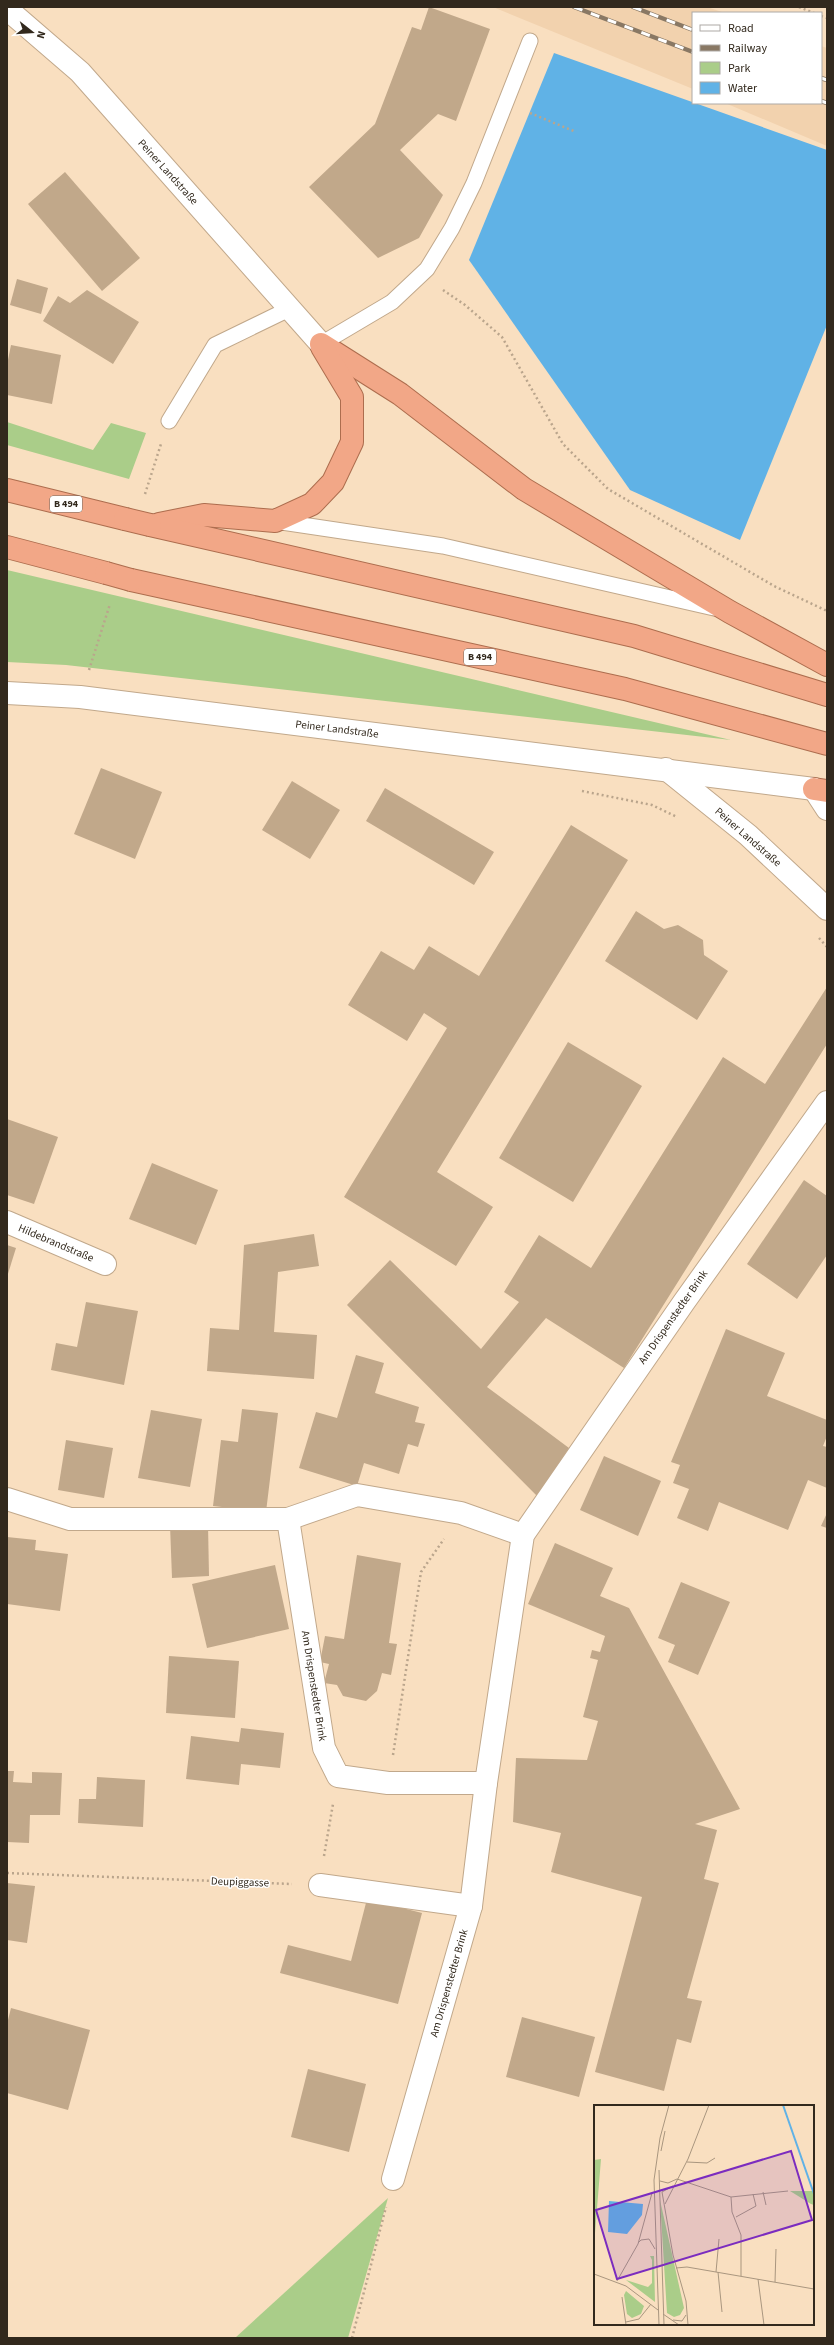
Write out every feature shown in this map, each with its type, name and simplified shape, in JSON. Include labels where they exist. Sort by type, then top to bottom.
[{"type":"highway","points":[[150,525],[204,515],[275,521],[312,504],[333,482],[352,442],[352,397],[321,344]]},
{"type":"highway","points":[[321,344],[400,394],[524,489],[730,612],[827,665]]},
{"type":"highway","name":"B 494","points":[[7,490],[150,525],[634,636],[827,695]]},
{"type":"highway","name":"B 494","points":[[7,547],[131,580],[625,689],[827,744]]},
{"type":"street","name":"Peiner Landstraße","points":[[7,10],[80,72],[321,344]]},
{"type":"street","name":"Peiner Landstraße","points":[[7,693],[80,697],[666,769],[821,790],[827,809]]},
{"type":"street","name":"Peiner Landstraße","points":[[666,769],[748,835],[827,909]]},
{"type":"street","name":"Am Drispenstedter Brink","points":[[393,2179],[471,1906],[486,1783],[523,1535],[684,1302],[827,1102]]},
{"type":"street","name":"Hildebrandstraße","points":[[7,1222],[105,1264]]},
{"type":"street","points":[[7,1499],[70,1518],[288,1518],[357,1495],[461,1513],[523,1535]]},
{"type":"street","name":"Am Drispenstedter Brink","points":[[288,1518],[324,1748],[338,1776]]},
{"type":"street","points":[[338,1776],[388,1783],[486,1783]]},
{"type":"street","points":[[320,1885],[471,1906]]},
{"type":"lane","points":[[321,344],[392,302],[427,269],[452,228],[474,183],[530,41]]},
{"type":"lane","points":[[169,421],[215,345],[289,309]]},
{"type":"lane","points":[[275,521],[443,546],[730,612]]},
{"type":"path","points":[[800,7],[812,12]]},
{"type":"path","points":[[506,102],[576,132]]},
{"type":"path","points":[[421,275],[465,305],[502,337],[564,444],[608,489],[774,586],[827,611]]},
{"type":"path","points":[[576,790],[652,805],[679,818]]},
{"type":"path","points":[[815,934],[827,946]]},
{"type":"path","points":[[388,1783],[421,1572],[461,1513]]},
{"type":"path","points":[[320,1885],[338,1776]]},
{"type":"path","name":"Deupiggasse","points":[[7,1873],[320,1885]]},
{"type":"path","points":[[352,2338],[393,2179]]},
{"type":"shaded area","points":[[493,7],[707,7],[722,12],[692,12],[692,89]]},
{"type":"shaded area","points":[[822,46],[827,48],[827,146],[727,104],[822,104]]},
{"type":"green space","points":[[7,422],[93,450],[111,423],[146,433],[129,479],[7,445]]},
{"type":"green space","points":[[7,570],[731,740],[66,665],[7,662]]},
{"type":"green space","points":[[388,2198],[348,2338],[235,2338]]},
{"type":"water","points":[[554,53],[692,102],[692,104],[698,104],[827,150],[827,325],[740,540],[630,490],[469,260]]},
{"type":"building","points":[[429,7],[490,29],[456,121],[438,114],[400,150],[443,195],[419,238],[378,258],[309,187],[375,124],[412,27],[421,30]]},
{"type":"building","points":[[65,172],[140,258],[102,291],[28,204]]},
{"type":"building","points":[[17,279],[48,288],[41,314],[10,305]]},
{"type":"building","points":[[87,290],[139,322],[113,364],[43,321],[58,296],[70,303]]},
{"type":"building","points":[[11,345],[61,355],[52,404],[7,395],[7,365]]},
{"type":"building","points":[[101,768],[162,792],[135,859],[74,834]]},
{"type":"building","points":[[292,781],[340,810],[310,859],[262,830]]},
{"type":"building","points":[[385,788],[494,852],[474,885],[366,821]]},
{"type":"building","points":[[571,825],[628,860],[437,1172],[493,1207],[456,1266],[344,1197],[447,1028],[424,1013],[407,1041],[348,1005],[381,951],[414,970],[429,946],[479,976]]},
{"type":"building","points":[[636,911],[664,929],[678,925],[703,940],[704,955],[728,971],[697,1020],[605,961]]},
{"type":"building","points":[[827,987],[827,1044],[624,1368],[546,1318],[487,1387],[569,1448],[537,1496],[347,1305],[390,1260],[481,1349],[519,1302],[504,1292],[539,1235],[591,1268],[723,1057],[765,1084]]},
{"type":"building","points":[[568,1042],[642,1086],[573,1202],[499,1158]]},
{"type":"building","points":[[7,1119],[58,1137],[34,1204],[7,1195]]},
{"type":"building","points":[[152,1163],[218,1190],[196,1245],[129,1219]]},
{"type":"building","points":[[804,1180],[827,1196],[827,1255],[797,1299],[747,1264]]},
{"type":"building","points":[[314,1234],[319,1266],[278,1272],[274,1332],[317,1335],[314,1379],[207,1371],[210,1328],[239,1330],[244,1245]]},
{"type":"building","points":[[7,1245],[16,1248],[7,1277]]},
{"type":"building","points":[[86,1302],[138,1311],[124,1385],[51,1370],[56,1343],[77,1347]]},
{"type":"building","points":[[726,1329],[785,1353],[767,1396],[827,1420],[827,1436],[823,1446],[827,1447],[827,1488],[808,1480],[788,1530],[719,1502],[708,1531],[677,1518],[689,1489],[673,1483],[680,1465],[671,1462]]},
{"type":"building","points":[[356,1355],[384,1363],[375,1393],[419,1407],[415,1422],[425,1424],[418,1447],[408,1444],[399,1474],[364,1463],[357,1486],[299,1468],[316,1412],[337,1418]]},
{"type":"building","points":[[242,1409],[278,1413],[266,1512],[213,1506],[221,1440],[238,1442]]},
{"type":"building","points":[[151,1410],[202,1419],[190,1487],[138,1478]]},
{"type":"building","points":[[66,1440],[113,1448],[104,1498],[58,1490]]},
{"type":"building","points":[[604,1456],[661,1481],[638,1536],[580,1510]]},
{"type":"building","points":[[827,1513],[827,1528],[821,1526]]},
{"type":"building","points":[[208,1524],[209,1576],[172,1578],[170,1525]]},
{"type":"building","points":[[7,1537],[36,1540],[35,1550],[68,1554],[60,1611],[7,1604]]},
{"type":"building","points":[[555,1543],[613,1568],[600,1596],[629,1608],[740,1809],[695,1824],[717,1830],[704,1879],[719,1883],[687,1998],[702,2001],[691,2043],[677,2039],[664,2091],[595,2072],[642,1897],[551,1872],[561,1833],[513,1822],[516,1758],[587,1760],[598,1721],[583,1717],[598,1660],[590,1658],[592,1650],[600,1652],[605,1636],[528,1604]]},
{"type":"building","points":[[357,1555],[401,1563],[389,1643],[397,1644],[391,1675],[382,1673],[377,1691],[366,1701],[343,1696],[337,1685],[324,1683],[329,1664],[320,1662],[325,1636],[344,1639]]},
{"type":"building","points":[[275,1565],[289,1629],[207,1648],[192,1584]]},
{"type":"building","points":[[681,1582],[730,1602],[698,1675],[668,1662],[675,1645],[658,1638]]},
{"type":"building","points":[[169,1656],[239,1661],[235,1718],[166,1713]]},
{"type":"building","points":[[241,1728],[284,1733],[280,1768],[241,1764],[239,1785],[186,1779],[191,1736],[239,1742]]},
{"type":"building","points":[[7,1771],[14,1771],[13,1782],[32,1783],[32,1772],[62,1773],[60,1815],[30,1815],[29,1843],[7,1842]]},
{"type":"building","points":[[97,1777],[145,1780],[143,1827],[78,1823],[79,1799],[96,1799]]},
{"type":"building","points":[[7,1883],[35,1886],[27,1943],[7,1940]]},
{"type":"building","points":[[367,1899],[422,1913],[398,2004],[280,1973],[288,1945],[351,1961]]},
{"type":"building","points":[[11,2008],[90,2030],[68,2110],[7,2093],[7,2024]]},
{"type":"building","points":[[522,2017],[595,2037],[579,2097],[506,2077]]},
{"type":"building","points":[[308,2069],[366,2084],[349,2152],[291,2137]]},
{"type":"railway","points":[[574,7],[692,52]]},
{"type":"railway","points":[[633,7],[692,30]]},
{"type":"railway","points":[[822,78],[827,80]]},
{"type":"railway","points":[[822,101],[827,103]]}]
